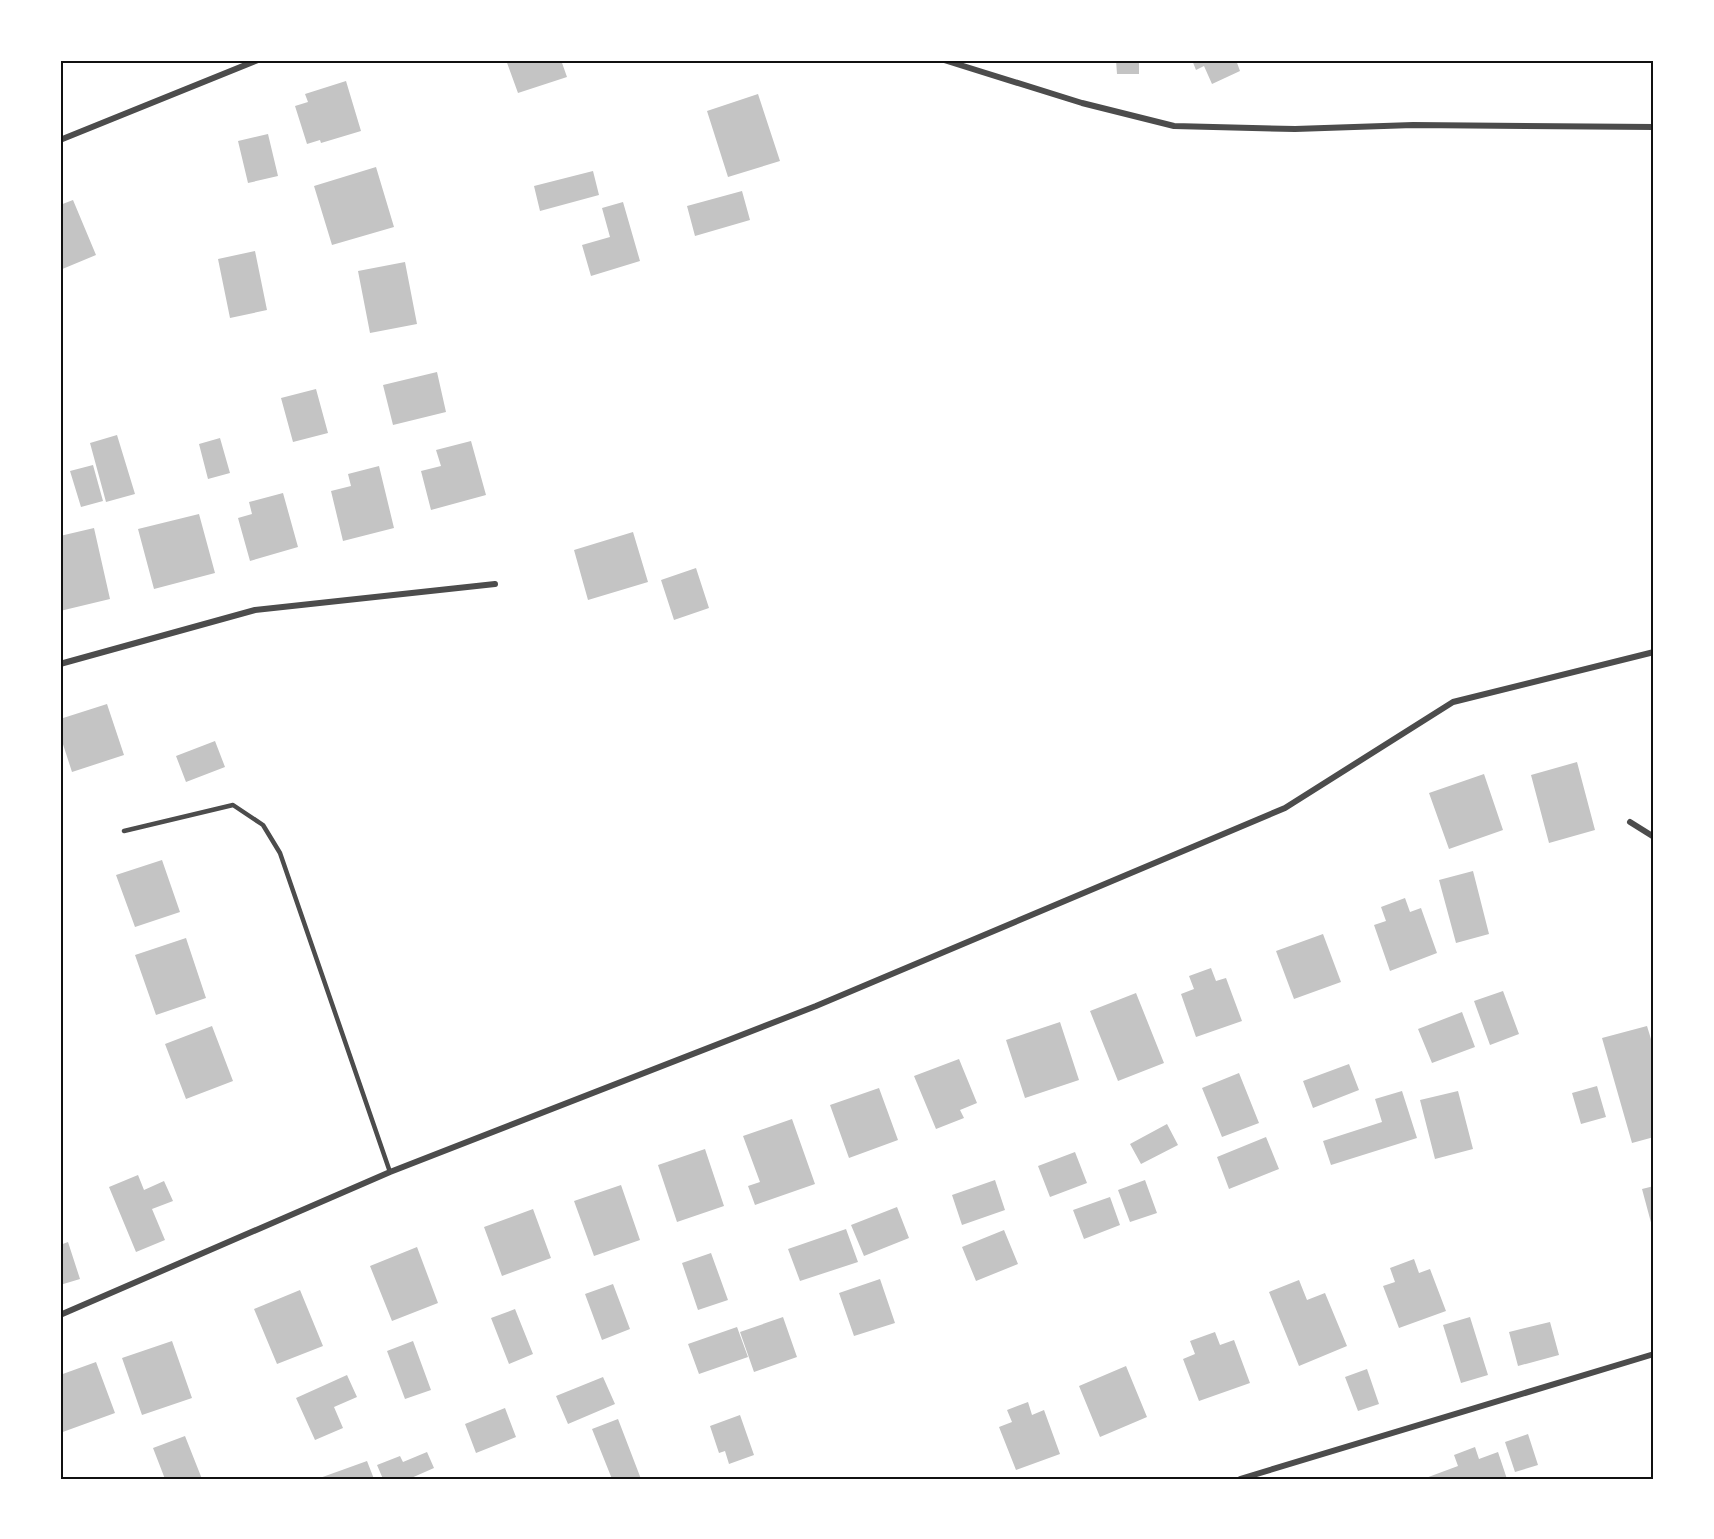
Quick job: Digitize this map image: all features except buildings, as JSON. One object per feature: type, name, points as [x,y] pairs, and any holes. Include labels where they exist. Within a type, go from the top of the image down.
[{"type":"street","points":[[60,140],[258,60]]},
{"type":"street","points":[[944,60],[1082,103],[1174,126],[1295,129],[1413,125],[1654,127]]},
{"type":"street","points":[[60,664],[255,610],[495,584]]},
{"type":"street","points":[[60,1315],[390,1172],[816,1006],[1285,808],[1453,702],[1654,652]]},
{"type":"street","points":[[1630,822],[1654,837]]},
{"type":"street","points":[[1240,1479],[1654,1354]]},
{"type":"lane","points":[[124,831],[233,805],[263,825],[280,853],[390,1172]]}]
